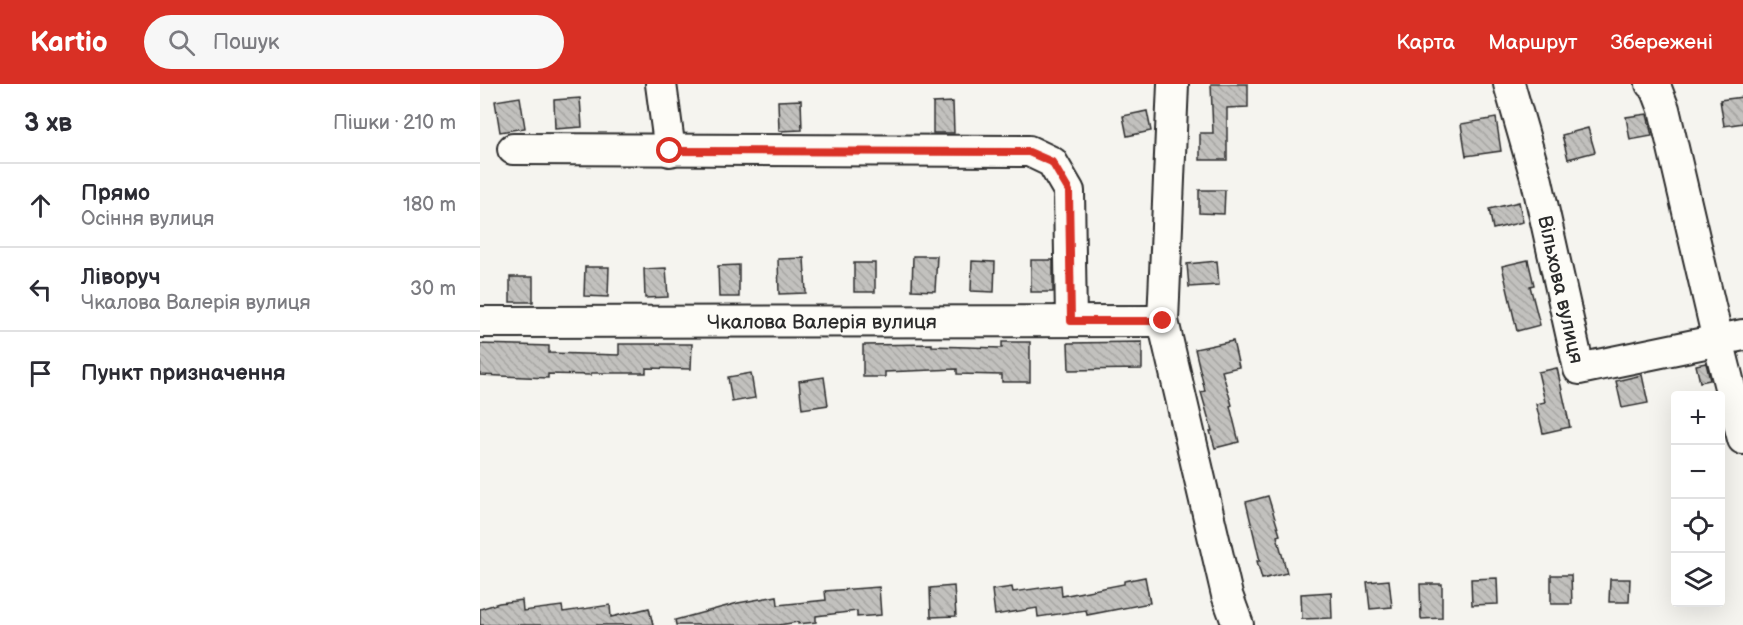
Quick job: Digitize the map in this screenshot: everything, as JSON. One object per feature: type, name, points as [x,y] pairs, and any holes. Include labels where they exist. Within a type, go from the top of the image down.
[{"type":"street","points":[[662,84],[670,151]]},
{"type":"street","points":[[1173,84],[1163,321],[1227,595],[1238,625]]},
{"type":"street","name":"Вільхова вулиця","points":[[1509,84],[1537,181],[1579,369],[1730,338]]},
{"type":"street","points":[[1651,84],[1656,88],[1664,109],[1730,338],[1743,439]]},
{"type":"street","points":[[513,149],[1029,152],[1052,162],[1069,191],[1071,321]]},
{"type":"street","name":"Чкалова Валерія вулиця","points":[[480,322],[1163,321]]},
{"type":"building","points":[[1211,84],[1248,84],[1248,107],[1227,108],[1227,160],[1200,160],[1200,133],[1213,133]]},
{"type":"building","points":[[520,97],[525,128],[500,132],[495,101]]},
{"type":"building","points":[[1742,97],[1743,123],[1724,126],[1720,100]]},
{"type":"building","points":[[580,98],[582,127],[555,129],[554,100]]},
{"type":"building","points":[[801,100],[802,130],[779,131],[778,101]]},
{"type":"building","points":[[953,102],[954,133],[933,133],[933,103]]},
{"type":"building","points":[[1147,111],[1151,131],[1127,136],[1123,116]]},
{"type":"building","points":[[1647,114],[1652,136],[1630,140],[1626,117]]},
{"type":"building","points":[[1496,118],[1501,151],[1466,156],[1461,124]]},
{"type":"building","points":[[1588,128],[1595,152],[1568,159],[1562,135]]},
{"type":"building","points":[[1199,190],[1225,190],[1224,214],[1199,213]]},
{"type":"building","points":[[1519,202],[1523,222],[1493,229],[1489,209]]},
{"type":"building","points":[[913,256],[937,256],[935,291],[912,290]]},
{"type":"building","points":[[804,258],[806,293],[779,294],[778,259]]},
{"type":"building","points":[[1031,260],[1053,260],[1053,292],[1031,292]]},
{"type":"building","points":[[1528,260],[1534,285],[1530,286],[1540,325],[1517,331],[1502,266]]},
{"type":"building","points":[[972,261],[995,262],[994,292],[971,291]]},
{"type":"building","points":[[1217,261],[1219,285],[1189,287],[1187,264]]},
{"type":"building","points":[[854,263],[875,263],[875,292],[854,292]]},
{"type":"building","points":[[739,265],[739,297],[719,297],[718,266]]},
{"type":"building","points":[[585,267],[609,267],[608,297],[584,296]]},
{"type":"building","points":[[666,268],[668,297],[645,298],[644,269]]},
{"type":"building","points":[[510,277],[533,277],[533,302],[510,302]]},
{"type":"building","points":[[1233,341],[1239,367],[1222,371],[1232,405],[1230,406],[1239,442],[1215,448],[1201,392],[1205,391],[1195,349]]},
{"type":"building","points":[[1002,342],[1030,342],[1030,382],[1002,382],[1002,375],[957,374],[957,369],[885,372],[885,377],[863,377],[863,345],[932,344],[932,346],[1002,348]]},
{"type":"building","points":[[1142,342],[1142,369],[1069,370],[1068,343]]},
{"type":"building","points":[[480,344],[549,346],[549,353],[619,355],[619,344],[692,344],[691,369],[646,368],[646,373],[548,374],[548,378],[480,375]]},
{"type":"building","points":[[1706,363],[1710,380],[1700,382],[1696,365]]},
{"type":"building","points":[[1557,368],[1570,427],[1543,433],[1536,404],[1545,402],[1538,372]]},
{"type":"building","points":[[751,373],[755,398],[732,402],[728,377]]},
{"type":"building","points":[[1642,375],[1648,403],[1622,408],[1616,381]]},
{"type":"building","points":[[824,377],[828,405],[802,409],[799,381]]},
{"type":"building","points":[[1268,496],[1280,535],[1277,536],[1287,573],[1262,579],[1246,502]]},
{"type":"building","points":[[1551,575],[1571,575],[1572,604],[1551,604]]},
{"type":"building","points":[[1145,577],[1150,603],[1087,615],[1086,610],[1038,617],[1037,608],[995,615],[992,590],[1012,587],[1013,592],[1061,585],[1062,596],[1124,584],[1124,581]]},
{"type":"building","points":[[1497,578],[1498,604],[1472,605],[1471,579]]},
{"type":"building","points":[[1610,579],[1630,579],[1629,602],[1609,602]]},
{"type":"building","points":[[1389,580],[1392,607],[1370,609],[1367,582]]},
{"type":"building","points":[[1420,584],[1442,584],[1442,618],[1421,619]]},
{"type":"building","points":[[954,586],[956,616],[931,617],[930,588]]},
{"type":"building","points":[[879,587],[881,615],[857,617],[857,611],[816,616],[816,622],[779,625],[676,625],[675,620],[738,603],[777,596],[778,605],[826,600],[825,591]]},
{"type":"building","points":[[1331,592],[1332,618],[1302,619],[1301,594]]},
{"type":"building","points":[[522,600],[523,611],[562,606],[563,612],[610,605],[611,617],[649,608],[653,625],[480,625],[480,609],[499,603]]},
{"type":"route","points":[[670,151],[1029,152],[1052,162],[1069,191],[1071,321],[1163,321]]}]
